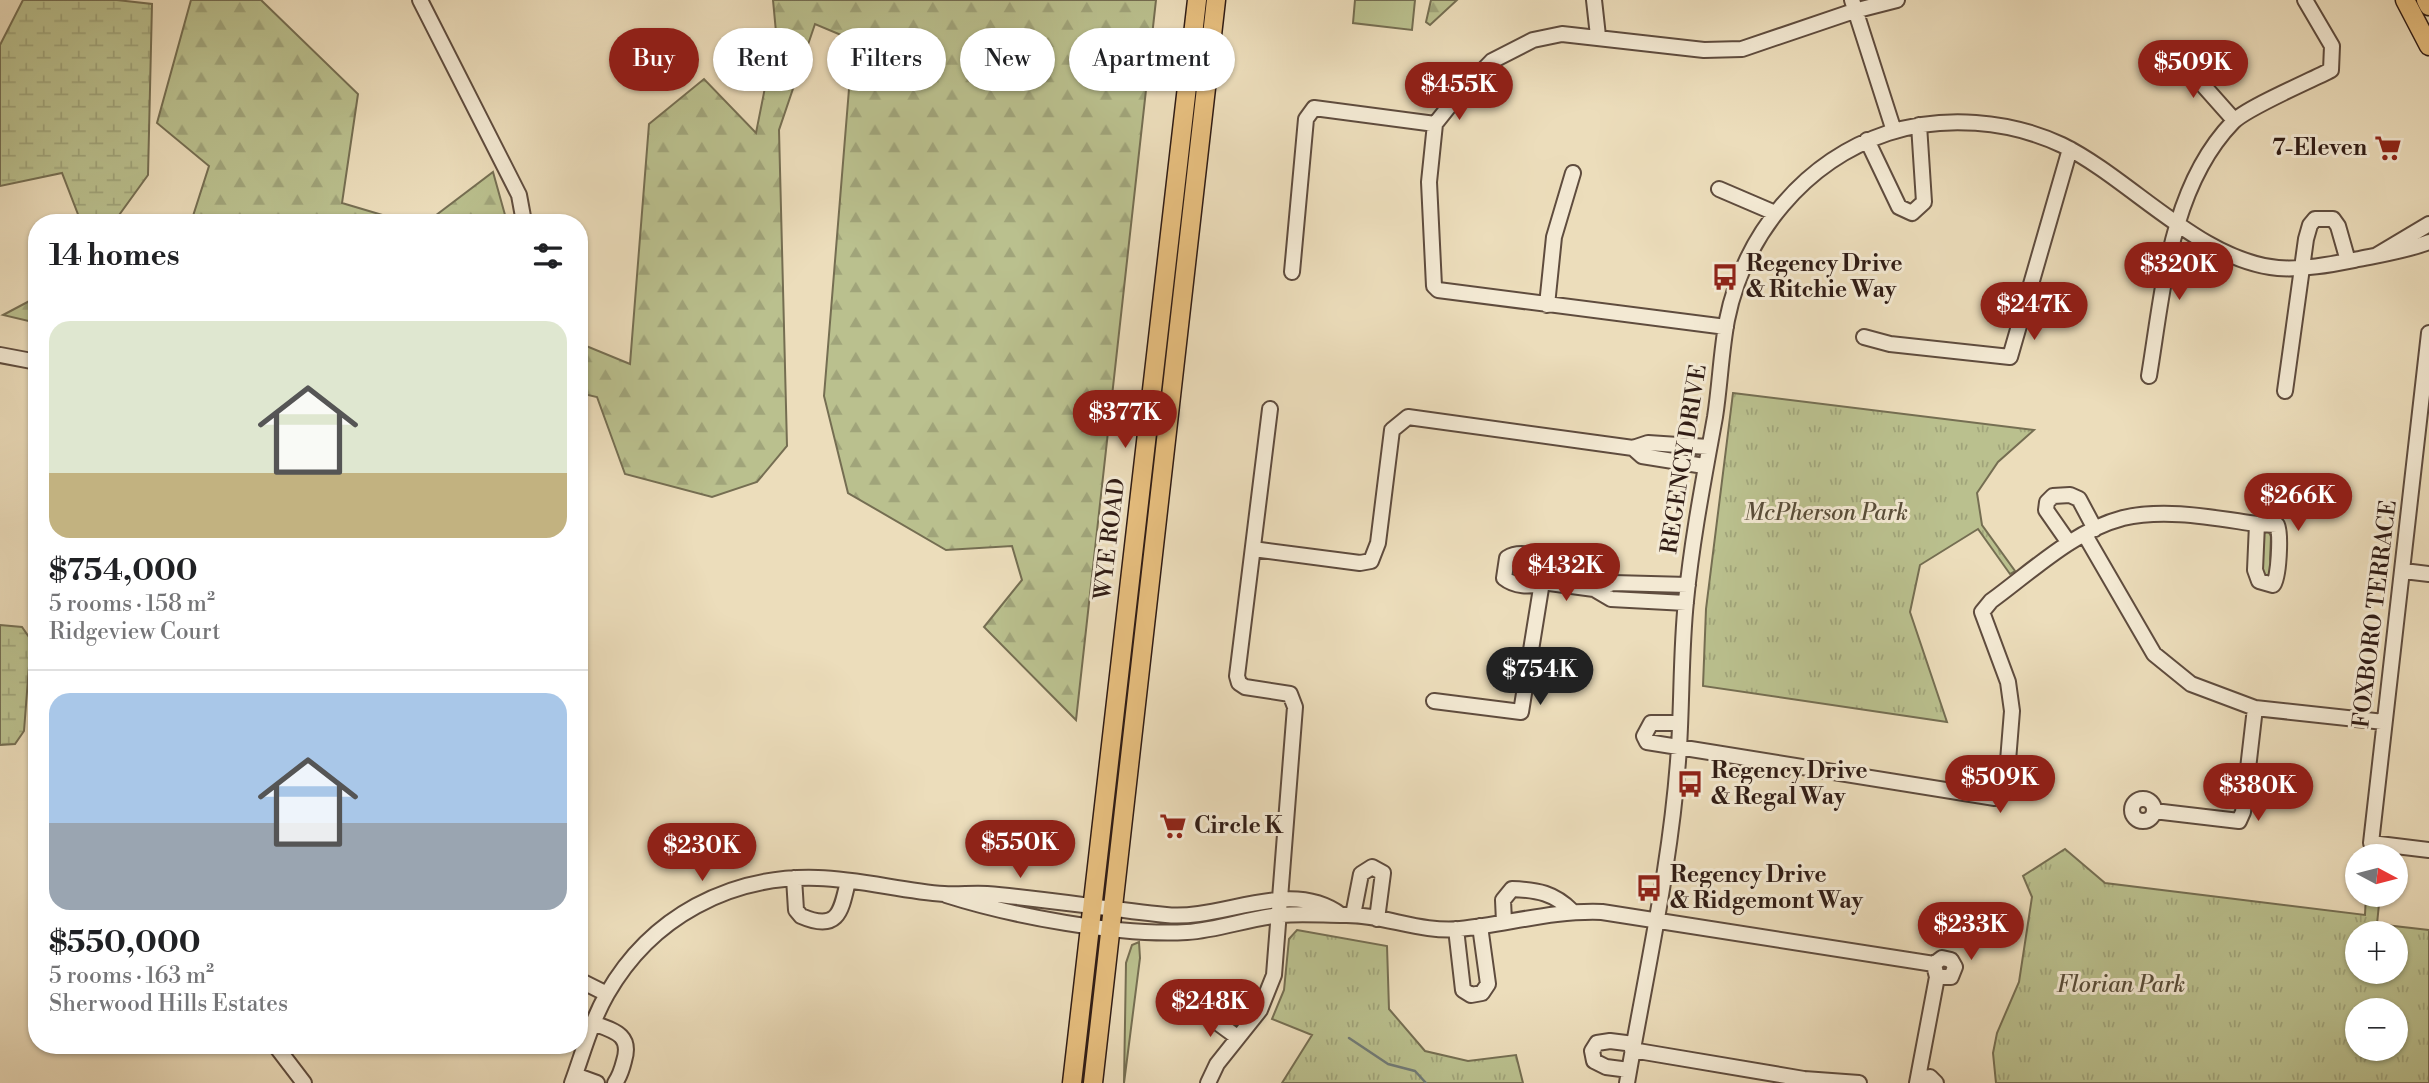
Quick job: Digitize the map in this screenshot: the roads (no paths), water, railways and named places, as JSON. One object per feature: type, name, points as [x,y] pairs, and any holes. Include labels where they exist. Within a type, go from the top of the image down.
[{"type":"main road","name":"WYE ROAD","points":[[1072,1083],[1197,0]]},
{"type":"main road","name":"WYE ROAD","points":[[1093,1083],[1216,0]]},
{"type":"main road","points":[[2405,0],[2429,46]]},
{"type":"main road","points":[[2426,0],[2429,6]]},
{"type":"street","points":[[420,0],[519,195],[523,214]]},
{"type":"street","points":[[1594,0],[1598,36]]},
{"type":"street","points":[[1726,327],[1443,291],[1434,286],[1429,183],[1436,124],[1455,99],[1492,61],[1513,48],[1562,34],[1723,52],[1769,41],[1853,5],[1897,0]]},
{"type":"street","points":[[2149,376],[2178,222],[2191,185],[2213,147],[2234,120],[2331,70],[2332,46],[2305,0]]},
{"type":"street","points":[[1853,5],[1894,131]]},
{"type":"street","points":[[2178,57],[2234,120]]},
{"type":"street","points":[[1292,272],[1306,119],[1314,108],[1436,124]]},
{"type":"street","name":"REGENCY DRIVE","points":[[1633,1047],[1610,1041],[1597,1043],[1592,1051],[1594,1061],[1628,1076],[1656,922],[1679,747],[1688,585],[1726,327],[1737,281],[1753,246],[1775,213],[1826,164],[1867,140],[1919,125],[1978,123],[2051,140],[2070,149],[2199,238],[2245,261],[2278,268],[2304,268],[2393,254],[2429,242]]},
{"type":"street","points":[[1867,140],[1899,207],[1912,213],[1924,202],[1919,125]]},
{"type":"street","points":[[1864,337],[1890,344],[2010,357],[2070,149]]},
{"type":"street","points":[[1547,305],[1555,237],[1573,173]]},
{"type":"street","points":[[1719,189],[1775,213]]},
{"type":"street","points":[[2286,391],[2309,225],[2315,219],[2333,219],[2338,226],[2348,261]]},
{"type":"street","name":"REGENCY DRIVE","points":[[2377,255],[2429,224]]},
{"type":"street","name":"FOXBORO TERRACE","points":[[2429,333],[2424,442],[2384,722],[2371,843],[2429,850]]},
{"type":"street","points":[[0,355],[28,360]]},
{"type":"street","points":[[1208,1083],[1237,1037],[1260,1010],[1271,986],[1280,908],[1295,707],[1290,694],[1245,687],[1237,676],[1270,409]]},
{"type":"street","points":[[1253,549],[1360,563],[1371,561],[1378,542],[1392,430],[1408,417],[1633,448],[1648,443],[1708,447]]},
{"type":"street","points":[[1633,448],[1642,456],[1704,466]]},
{"type":"street","points":[[2069,543],[2046,510],[2047,502],[2053,496],[2070,495],[2079,499],[2090,532],[2154,654],[2191,684],[2255,708],[2384,722]]},
{"type":"street","points":[[1679,723],[1651,723],[1644,736],[1650,744],[1995,798],[2000,796],[2006,786],[2012,711],[2008,682],[1982,612],[1990,601],[2069,543],[2123,519],[2149,515],[2185,515],[2257,524]]},
{"type":"street","points":[[2404,571],[2429,574]]},
{"type":"street","points":[[1434,701],[1521,712],[1542,583],[1594,589],[1611,599],[1686,603]]},
{"type":"street","points":[[1594,589],[1613,583],[1688,585]]},
{"type":"street","points":[[2154,811],[2239,821],[2243,812],[2255,708]]},
{"type":"street","points":[[1347,915],[1361,874],[1372,867],[1383,873],[1377,919]]},
{"type":"street","points":[[794,878],[796,910],[801,916],[830,921],[842,910],[848,881]]},
{"type":"street","points":[[588,1038],[607,994],[643,944],[686,910],[740,887],[794,878],[848,881],[946,895],[983,906],[1111,927],[1188,932],[1280,908],[1315,902],[1347,915],[1416,927],[1455,929],[1572,911],[1656,922],[1936,971],[1919,1081],[1930,1077],[1936,1083]]},
{"type":"street","points":[[1504,922],[1503,900],[1512,889],[1547,892],[1558,897],[1572,911]]},
{"type":"street","points":[[946,895],[983,894],[1185,916],[1280,908]]},
{"type":"street","points":[[1455,929],[1463,989],[1471,995],[1482,993],[1488,984],[1480,926]]},
{"type":"street","points":[[588,984],[607,994]]},
{"type":"street","points":[[1203,1012],[1237,1037]]},
{"type":"street","points":[[593,1023],[620,1033],[627,1041],[625,1059],[615,1083]]},
{"type":"street","points":[[1633,1047],[1804,1079],[1860,1083]]},
{"type":"street","points":[[282,1054],[304,1083]]},
{"type":"street","points":[[582,1054],[574,1079],[597,1083]]},
{"type":"waterway","points":[[1349,1038],[1388,1064],[1415,1071],[1426,1083]]},
{"type":"place","name":"7-Eleven","points":[[2388,148]]},
{"type":"place","name":"Regency Drive & Ritchie Way","points":[[1725,277]]},
{"type":"place","name":"Regency Drive & Regal Way","points":[[1690,784]]},
{"type":"place","name":"Circle K","points":[[1173,826]]},
{"type":"place","name":"Regency Drive & Ridgemont Way","points":[[1649,888]]},
{"type":"park label","name":"McPherson Park","points":[[1826,513]]},
{"type":"park label","name":"Florian Park","points":[[2121,985]]}]
